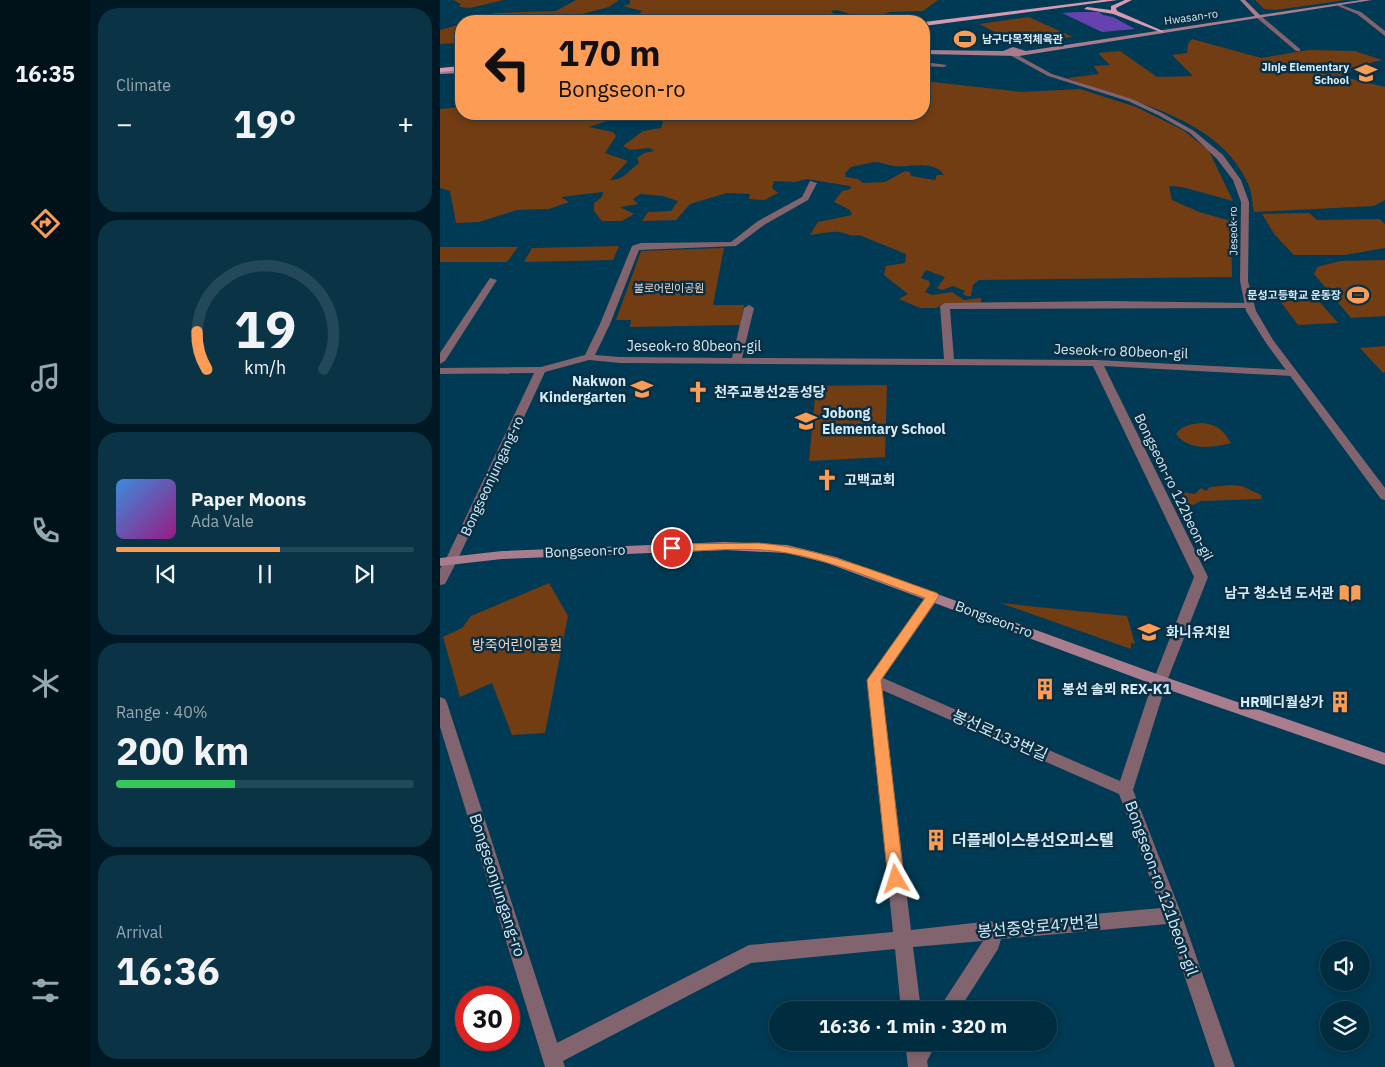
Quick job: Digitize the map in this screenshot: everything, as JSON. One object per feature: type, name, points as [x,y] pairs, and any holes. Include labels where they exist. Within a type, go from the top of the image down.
[{"type":"highway","points":[[1045,6],[1081,0]]},
{"type":"highway","points":[[930,22],[1092,0]]},
{"type":"highway","points":[[930,22],[1115,0]]},
{"type":"highway","points":[[1113,12],[1113,7],[1129,0]]},
{"type":"highway","points":[[1019,13],[1073,9],[1113,12],[1161,32]]},
{"type":"highway","points":[[440,68],[455,67]]},
{"type":"main road","points":[[1242,0],[1259,17]]},
{"type":"main road","name":"Hwasan-ro","points":[[930,52],[1016,53],[1044,50],[1370,0]]},
{"type":"main road","name":"Bongseon-ro","points":[[446,562],[559,552],[759,546],[800,552],[933,596],[1160,681],[1385,759]]},
{"type":"street","points":[[1340,5],[1359,13],[1385,34]]},
{"type":"street","points":[[1259,17],[1298,50]]},
{"type":"street","name":"Jeseok-ro","points":[[1016,53],[1050,75],[1130,100],[1160,114],[1192,132],[1214,150],[1237,180],[1244,197],[1244,281],[1250,306],[1261,329],[1385,496]]},
{"type":"street","points":[[930,64],[944,65]]},
{"type":"street","points":[[589,357],[606,324],[635,248],[641,246],[732,244],[790,205],[805,198],[813,183]]},
{"type":"street","points":[[440,362],[493,280]]},
{"type":"street","points":[[949,362],[945,306],[1108,304],[1250,306]]},
{"type":"street","points":[[736,360],[749,308]]},
{"type":"street","name":"Jeseok-ro 80beon-gil","points":[[440,371],[541,370],[589,357],[620,360],[1097,363],[1292,373]]},
{"type":"street","name":"Bongseon-ro 122beon-gil","points":[[1097,363],[1201,577],[1160,681]]},
{"type":"street","name":"Bongseonjungang-ro","points":[[440,581],[446,562],[541,370]]},
{"type":"street","points":[[910,1001],[874,680],[933,596]]},
{"type":"street","name":"봉선로133번길","points":[[874,680],[1125,790]]},
{"type":"street","name":"Bongseon-ro 121beon-gil","points":[[1160,681],[1125,790],[1172,915],[1225,1067]]},
{"type":"street","name":"Bongseonjungang-ro","points":[[440,703],[554,1061]]},
{"type":"street","name":"봉선중앙로47번길","points":[[554,1061],[749,954],[903,938],[1172,915]]},
{"type":"street","points":[[954,1001],[992,943],[991,930]]},
{"type":"green space","points":[[453,0],[504,0],[470,8],[459,7],[461,4]]},
{"type":"green space","points":[[576,0],[619,0],[609,7],[578,15],[488,15],[495,13],[556,11]]},
{"type":"green space","points":[[630,0],[938,0],[923,11],[891,12],[880,15],[853,15],[837,10],[831,11],[834,14],[830,15],[638,15],[642,11],[623,6],[630,4]]},
{"type":"green space","points":[[1255,0],[1345,0],[1276,10],[1264,9]]},
{"type":"green space","points":[[1029,17],[1073,37],[1019,44],[979,24]]},
{"type":"green space","points":[[455,26],[455,43],[440,44],[440,30]]},
{"type":"green space","points":[[1192,39],[1261,58],[1308,50],[1355,51],[1382,60],[1346,69],[1348,78],[1385,87],[1385,200],[1374,206],[1254,212],[1249,186],[1235,162],[1217,143],[1195,127],[1144,104],[1067,78],[1099,74],[1094,66],[1110,65],[1098,53],[1120,51],[1157,77],[1193,76],[1172,55],[1187,53],[1188,44]]},
{"type":"green space","points":[[930,82],[1022,92],[1080,89],[1136,107],[1183,130],[1209,151],[1233,201],[1182,187],[1169,186],[1172,200],[1199,212],[1231,221],[1232,277],[979,280],[973,285],[971,296],[966,296],[963,294],[965,291],[953,286],[942,290],[937,288],[945,277],[926,270],[921,278],[929,281],[930,285],[925,292],[932,295],[952,292],[964,300],[981,298],[981,303],[920,308],[899,299],[908,294],[884,275],[886,266],[905,263],[906,254],[859,235],[829,232],[810,235],[818,222],[852,215],[850,210],[834,202],[842,191],[851,189],[850,186],[807,179],[795,182],[774,181],[772,188],[778,193],[765,200],[749,199],[750,194],[727,193],[690,204],[676,220],[642,221],[648,212],[671,211],[678,201],[663,196],[640,194],[633,199],[638,204],[620,207],[634,214],[622,221],[602,221],[594,211],[594,203],[602,197],[603,192],[561,197],[569,202],[549,209],[517,210],[479,222],[456,223],[450,191],[440,188],[440,109],[455,108],[455,120],[610,120],[589,127],[613,132],[616,136],[605,153],[628,161],[610,180],[615,180],[622,177],[639,163],[637,158],[644,153],[654,151],[650,148],[630,150],[623,146],[643,131],[661,128],[663,122],[661,120],[930,120]],"holes":[[[879,162],[894,166],[921,165],[934,167],[944,175],[937,175],[935,180],[911,176],[910,172],[905,171],[885,182],[863,183],[858,179],[846,177],[845,173],[851,167]]]},
{"type":"green space","points":[[1309,213],[1317,220],[1380,219],[1385,224],[1385,248],[1344,255],[1294,255],[1275,235],[1262,214]]},
{"type":"green space","points":[[619,246],[613,260],[524,262],[532,248]]},
{"type":"green space","points":[[440,247],[518,247],[507,262],[440,262]]},
{"type":"green space","name":"불로어린이공원","points":[[724,248],[713,305],[744,305],[740,325],[630,327],[631,320],[616,320],[641,251]]},
{"type":"green space","name":"문성고등학교 운동장","points":[[1385,260],[1385,316],[1351,318],[1314,274],[1317,267],[1340,261]]},
{"type":"green space","name":"문성고등학교 운동장","points":[[1318,300],[1338,323],[1298,325],[1280,301]]},
{"type":"green space","points":[[1385,346],[1385,372],[1383,373],[1360,348]]},
{"type":"green space","points":[[887,385],[885,457],[809,461],[816,386]]},
{"type":"green space","points":[[1203,423],[1220,429],[1231,443],[1209,447],[1194,446],[1176,434],[1185,426]]},
{"type":"green space","points":[[1242,486],[1261,495],[1262,499],[1201,501],[1193,505],[1183,502],[1180,493],[1195,494],[1201,488],[1206,491],[1210,487]]},
{"type":"green space","name":"방죽어린이공원","points":[[549,583],[568,616],[545,733],[512,735],[492,683],[460,697],[443,637],[462,628],[471,616]]},
{"type":"green space","points":[[1000,603],[1127,616],[1135,644],[1131,643],[1131,649]]},
{"type":"shaded area","points":[[1099,12],[1135,29],[1102,32],[1062,13]]},
{"type":"place","name":"남구다목적체육관","points":[[965,39]]},
{"type":"place","name":"Jinje Elementary School","points":[[1366,73]]},
{"type":"place","name":"문성고등학교 운동장","points":[[1358,295]]},
{"type":"place","name":"Nakwon Kindergarten","points":[[642,389]]},
{"type":"place","name":"천주교봉선2동성당","points":[[698,392]]},
{"type":"place","name":"Jobong Elementary School","points":[[806,421]]},
{"type":"place","name":"고백교회","points":[[827,480]]},
{"type":"place","name":"남구 청소년 도서관","points":[[1350,593]]},
{"type":"place","name":"화니유치원","points":[[1149,632]]},
{"type":"place","name":"봉선 솔뫼 REX-K1","points":[[1045,689]]},
{"type":"place","name":"HR메디월상가","points":[[1340,702]]},
{"type":"place","name":"더플레이스봉선오피스텔","points":[[936,840]]},
{"type":"route","points":[[672,548],[759,546],[787,549],[831,560],[933,596],[874,680],[896,879]]}]
